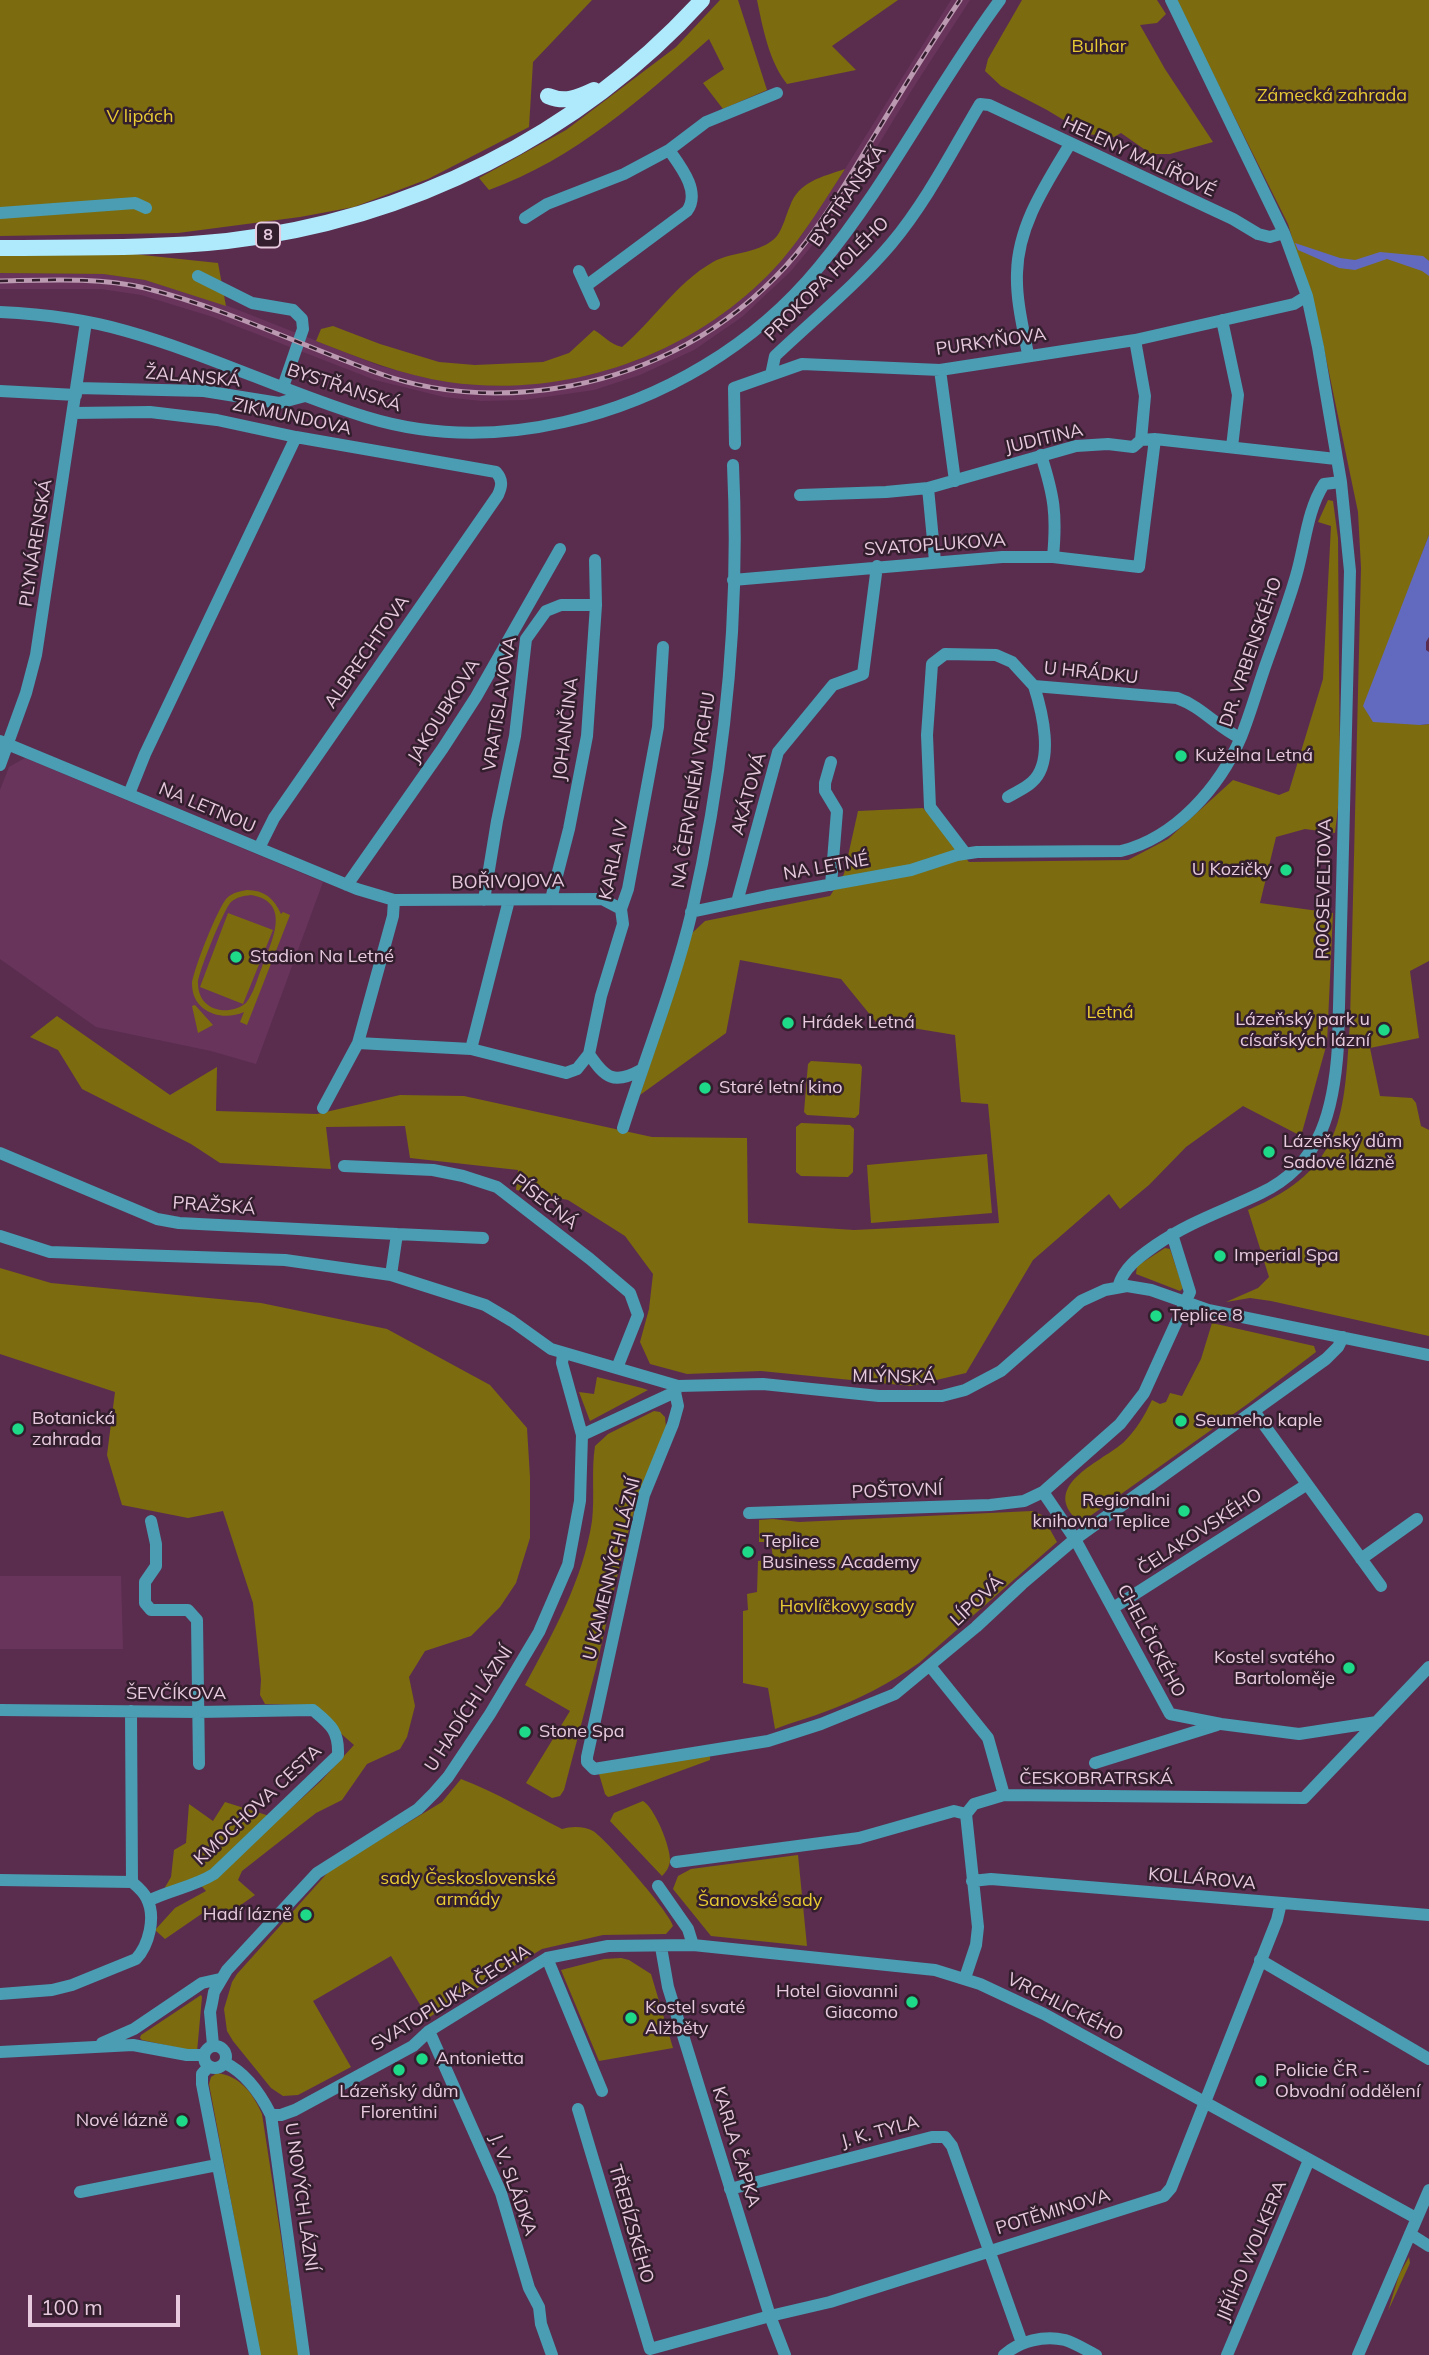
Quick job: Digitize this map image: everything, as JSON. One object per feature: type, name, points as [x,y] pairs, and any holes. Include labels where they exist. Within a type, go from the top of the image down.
[{"type":"main road","name":"8","points":[[0,248],[226,241],[350,217],[424,192],[510,151],[564,119],[626,73],[671,33],[702,0]]},
{"type":"main road","points":[[548,96],[560,101],[576,98],[626,73]]},
{"type":"street","name":"BYSTŘANSKÁ","points":[[0,312],[86,322],[158,340],[306,396],[371,418],[418,429],[480,433],[521,430],[602,413],[665,388],[723,355],[799,290],[841,239],[1000,0]]},
{"type":"street","name":"ROOSEVELTOVA","points":[[1118,1287],[1129,1265],[1172,1234],[1268,1190],[1299,1167],[1311,1154],[1326,1120],[1334,1089],[1338,1046],[1350,571],[1340,482],[1307,296],[1284,233],[1171,0]]},
{"type":"street","points":[[525,218],[547,204],[624,174],[669,150],[706,122],[777,93]]},
{"type":"street","name":"HELENY MALÍŘOVÉ","points":[[980,104],[989,105],[1184,196],[1258,234],[1270,236],[1284,233]]},
{"type":"street","name":"PROKOPA HOLÉHO","points":[[771,375],[775,356],[863,273],[891,244],[918,209],[980,104]]},
{"type":"street","points":[[1028,354],[1018,297],[1017,273],[1022,238],[1033,208],[1070,144]]},
{"type":"street","points":[[586,286],[687,211],[691,205],[690,185],[669,150]]},
{"type":"street","points":[[0,213],[135,203],[146,208]]},
{"type":"street","points":[[579,271],[594,304]]},
{"type":"street","points":[[198,276],[252,303],[293,310],[299,315],[303,329],[283,387]]},
{"type":"street","name":"PURKYŇOVA","points":[[735,444],[734,388],[803,364],[940,370],[1028,354],[1135,340],[1294,304],[1307,296]]},
{"type":"street","points":[[1222,320],[1237,395],[1232,447]]},
{"type":"street","name":"PLYNÁRENSKÁ","points":[[0,765],[4,742],[36,655],[86,322]]},
{"type":"street","points":[[1135,340],[1145,396],[1141,440]]},
{"type":"street","points":[[940,370],[955,481]]},
{"type":"street","name":"ŽALANSKÁ","points":[[0,391],[204,391],[279,403],[306,396]]},
{"type":"street","name":"ZIKMUNDOVA","points":[[73,413],[150,412],[217,420],[296,437],[466,466],[496,472],[500,476]]},
{"type":"street","points":[[129,794],[145,754],[296,437]]},
{"type":"street","name":"JUDITINA","points":[[800,495],[929,488],[1076,446],[1108,444],[1133,447],[1141,440],[1155,439],[1336,459]]},
{"type":"street","name":"SVATOPLUKOVA","points":[[733,580],[1002,556],[1053,557],[1139,567],[1155,439]]},
{"type":"street","points":[[1041,455],[1053,491],[1055,508],[1053,557]]},
{"type":"street","name":"NA ČERVENÉM VRCHU","points":[[622,1128],[691,912],[721,754],[728,696],[733,580],[733,464]]},
{"type":"street","name":"ALBRECHTOVA","points":[[259,848],[274,818],[498,495],[502,485],[500,476]]},
{"type":"street","name":"DR. VRBENSKÉHO","points":[[965,853],[1121,850],[1133,848],[1159,836],[1185,817],[1221,773],[1240,738],[1296,576],[1317,496],[1324,484],[1340,482]]},
{"type":"street","points":[[929,488],[935,561]]},
{"type":"street","name":"JAKOUBKOVA","points":[[347,885],[463,718],[560,549]]},
{"type":"street","name":"JOHANČINA","points":[[551,899],[569,829],[587,736],[596,605],[595,560]]},
{"type":"street","name":"AKÁTOVÁ","points":[[737,902],[778,752],[834,685],[863,674],[877,566]]},
{"type":"street","name":"VRATISLAVOVA","points":[[484,900],[515,736],[526,639],[546,611],[561,605],[596,605]]},
{"type":"street","name":"KARLA IV","points":[[589,1054],[601,996],[623,924],[621,909],[628,889],[658,727],[663,647]]},
{"type":"street","name":"U HRÁDKU","points":[[965,853],[930,807],[927,735],[932,664],[945,654],[996,655],[1012,662],[1034,686],[1177,698],[1193,704],[1226,731],[1240,738]]},
{"type":"street","points":[[1008,797],[1033,782],[1043,766],[1044,718],[1034,686]]},
{"type":"street","name":"NA LETNOU","points":[[4,742],[347,885],[394,900]]},
{"type":"street","points":[[831,762],[825,791],[837,811],[831,885]]},
{"type":"street","name":"NA LETNÉ","points":[[691,912],[911,870],[965,853]]},
{"type":"street","name":"BOŘIVOJOVA","points":[[394,900],[601,899],[621,909]]},
{"type":"street","points":[[323,1108],[358,1043],[393,916],[394,900]]},
{"type":"street","points":[[471,1049],[509,900]]},
{"type":"street","points":[[358,1043],[471,1049],[566,1073],[577,1069],[589,1054],[605,1075],[619,1079],[641,1070]]},
{"type":"street","name":"PRAŽSKÁ","points":[[0,1153],[157,1219],[179,1223],[483,1238]]},
{"type":"street","name":"PÍSEČNÁ","points":[[344,1166],[433,1170],[463,1175],[497,1187],[630,1293],[638,1315],[617,1368]]},
{"type":"street","points":[[391,1275],[397,1234]]},
{"type":"street","points":[[1172,1234],[1190,1292],[1185,1302]]},
{"type":"street","points":[[0,1236],[50,1252],[285,1260],[391,1275],[485,1305],[551,1349],[563,1354],[617,1368],[677,1389]]},
{"type":"street","points":[[1118,1287],[1144,1288],[1208,1310],[1429,1356]]},
{"type":"street","name":"MLÝNSKÁ","points":[[677,1389],[763,1384],[879,1396],[942,1396],[965,1390],[995,1375],[1081,1301],[1118,1287]]},
{"type":"street","name":"POŠTOVNÍ","points":[[749,1513],[990,1505],[1024,1501],[1043,1492],[1133,1410],[1163,1354],[1185,1302]]},
{"type":"street","name":"LÍPOVÁ","points":[[587,1757],[590,1767],[600,1770],[768,1741],[821,1724],[895,1694],[1075,1539],[1331,1355],[1343,1338]]},
{"type":"street","name":"U HADÍCH LÁZNÍ","points":[[96,2046],[134,2029],[202,1983],[220,1979],[317,1873],[418,1809],[435,1793],[491,1714],[539,1632],[568,1564],[574,1542],[580,1501],[582,1435],[562,1363],[563,1354]]},
{"type":"street","points":[[582,1435],[677,1389]]},
{"type":"street","name":"U KAMENNÝCH LÁZNÍ","points":[[587,1757],[644,1495],[673,1424],[678,1406],[677,1389]]},
{"type":"street","points":[[1254,1411],[1381,1586]]},
{"type":"street","name":"ČELAKOVSKÉHO","points":[[1113,1608],[1306,1485]]},
{"type":"street","points":[[1043,1492],[1075,1539]]},
{"type":"street","points":[[1361,1559],[1417,1519]]},
{"type":"street","points":[[151,1521],[156,1544],[156,1566],[145,1582],[145,1603],[150,1610],[188,1610],[197,1620],[199,1765]]},
{"type":"street","name":"CHELČICKÉHO","points":[[1075,1539],[1170,1714],[1221,1724],[1306,1734],[1377,1722]]},
{"type":"street","points":[[930,1666],[988,1738],[1004,1796]]},
{"type":"street","name":"ČESKOBRATRSKÁ","points":[[676,1862],[859,1838],[954,1811],[965,1814],[974,1804],[1004,1796],[1304,1798],[1429,1667]]},
{"type":"street","name":"ŠEVČÍKOVA","points":[[0,1710],[313,1710],[330,1724],[338,1738]]},
{"type":"street","points":[[131,1711],[132,1882]]},
{"type":"street","name":"CHELČICKÉHO","points":[[1095,1763],[1221,1724]]},
{"type":"street","name":"KMOCHOVA CESTA","points":[[148,1900],[202,1881],[214,1874],[338,1755],[338,1738]]},
{"type":"street","points":[[965,1814],[978,1934],[965,1978]]},
{"type":"street","points":[[0,1880],[132,1882],[142,1891],[151,1910],[144,1951],[136,1959],[62,1988],[0,1994]]},
{"type":"street","name":"KOLLÁROVA","points":[[972,1881],[991,1880],[1429,1914]]},
{"type":"street","points":[[658,1885],[679,1914],[693,1945]]},
{"type":"street","name":"POTĚMINOVA","points":[[650,2349],[830,2302],[1164,2196],[1171,2188],[1277,1920],[1281,1903]]},
{"type":"street","name":"VRCHLICKÉHO","points":[[661,1947],[693,1945],[935,1970],[965,1978],[1044,2014],[1416,2218]]},
{"type":"street","name":"SVATOPLUKA ČECHA","points":[[271,2115],[281,2116],[306,2105],[413,2046],[429,2031],[547,1958],[608,1946],[661,1947]]},
{"type":"street","name":"KARLA ČAPKA","points":[[661,1947],[668,1987],[770,2316],[785,2355]]},
{"type":"street","points":[[547,1958],[602,2091]]},
{"type":"street","points":[[1260,1960],[1429,2059]]},
{"type":"street","name":"U NOVÝCH LÁZNÍ","points":[[220,1979],[210,2012],[209,2055],[202,2074],[202,2084],[255,2355]]},
{"type":"street","name":"J. V. SLÁDKA","points":[[429,2031],[501,2193],[529,2288],[539,2306],[541,2324],[552,2355]]},
{"type":"street","points":[[0,2052],[133,2045],[187,2055],[209,2055],[216,2068],[225,2063]]},
{"type":"street","name":"U NOVÝCH LÁZNÍ","points":[[209,2055],[225,2050],[225,2063],[244,2077],[262,2098],[271,2115],[304,2355]]},
{"type":"street","name":"TŘEBÍZSKÉHO","points":[[578,2109],[650,2349]]},
{"type":"street","name":"J. K. TYLA","points":[[730,2189],[939,2135],[949,2140],[1022,2343]]},
{"type":"street","name":"JIŘÍHO WOLKERA","points":[[1227,2355],[1309,2160]]},
{"type":"street","points":[[80,2192],[217,2165]]},
{"type":"street","points":[[1358,2355],[1416,2218],[1426,2207],[1429,2190]]},
{"type":"street","points":[[1409,2234],[1429,2246]]},
{"type":"street","points":[[1004,2355],[1022,2343],[1037,2339],[1065,2340],[1096,2355]]},
{"type":"shaded area","points":[[951,0],[970,0],[858,178],[815,242],[791,271],[742,317],[694,350],[640,375],[594,390],[524,400],[481,401],[444,397],[375,380],[213,317],[141,295],[101,289],[0,289],[0,273],[103,274],[145,280],[218,302],[380,366],[427,378],[503,386],[590,375],[635,361],[662,349],[733,305],[780,261],[803,233],[845,169]]},
{"type":"shaded area","points":[[25,758],[323,882],[256,1064],[211,1051],[96,1027],[0,959],[0,790],[9,767]]},
{"type":"shaded area","points":[[0,1576],[121,1576],[123,1649],[0,1649]]},
{"type":"green space","name":"V lipách","points":[[0,0],[592,0],[533,62],[529,127],[428,179],[354,207],[300,217],[178,233],[0,236]]},
{"type":"green space","points":[[720,0],[738,0],[767,90],[723,109],[703,83],[724,69],[709,39],[633,105],[550,162],[489,190],[479,178],[566,130],[676,47]]},
{"type":"green space","points":[[757,0],[898,0],[832,46],[856,70],[787,84],[771,55]]},
{"type":"green space","name":"Bulhar","points":[[1022,0],[1157,0],[1166,14],[1157,23],[1140,25],[1213,142],[1170,154],[1151,154],[1121,133],[1114,137],[1087,134],[1001,86],[985,71],[988,59]]},
{"type":"green space","name":"Zámecká zahrada","points":[[1176,0],[1429,0],[1429,535],[1401,611],[1420,725],[1429,724],[1429,961],[1410,971],[1419,1038],[1370,1048],[1380,1096],[1412,1098],[1416,1103],[1421,1126],[1429,1130],[1429,1336],[1271,1301],[1250,1298],[1226,1302],[1258,1288],[1269,1277],[1248,1210],[1280,1194],[1304,1176],[1321,1157],[1333,1135],[1341,1111],[1350,1021],[1361,568],[1358,512],[1322,339],[1288,224]]},
{"type":"green space","points":[[845,169],[790,250],[748,293],[712,321],[672,344],[630,363],[585,376],[540,384],[494,386],[448,382],[414,375],[316,341],[321,329],[333,326],[439,362],[475,365],[543,362],[569,353],[594,330],[622,347],[676,291],[700,271],[721,258],[763,246],[777,236],[794,198],[805,185]]},
{"type":"green space","points":[[114,252],[218,263],[226,306],[145,280],[103,274],[0,273],[0,256]]},
{"type":"green space","name":"Letná","points":[[1328,500],[1333,501],[1338,538],[1340,791],[1335,833],[1305,829],[1276,837],[1260,903],[1333,913],[1327,1043],[1301,1136],[1243,1106],[1186,1147],[1149,1185],[1120,1209],[1109,1194],[1033,1260],[966,1373],[911,1386],[761,1371],[687,1374],[650,1364],[640,1342],[649,1309],[653,1274],[625,1236],[568,1200],[516,1190],[518,1170],[410,1158],[405,1126],[326,1127],[331,1169],[220,1163],[191,1144],[82,1089],[58,1050],[30,1037],[57,1016],[170,1095],[217,1067],[216,1111],[317,1114],[400,1095],[464,1096],[652,1137],[747,1138],[748,1223],[854,1230],[999,1223],[988,1104],[961,1102],[955,1035],[876,1022],[841,979],[740,960],[726,1033],[640,1095],[692,933],[705,921],[830,896],[844,874],[858,811],[923,808],[969,862],[1128,860],[1168,839],[1233,780],[1279,795],[1289,791],[1323,679],[1331,526],[1318,522]]},
{"type":"green space","points":[[244,890],[263,893],[272,899],[281,914],[283,912],[290,915],[247,1025],[240,1022],[244,1012],[227,1016],[203,1008],[193,994],[192,984],[218,913],[227,898]],"holes":[[[251,895],[264,899],[272,906],[276,925],[253,990],[246,1003],[239,1007],[231,1010],[215,1009],[203,1000],[198,983],[217,928],[233,900]]]},
{"type":"green space","name":"Stadion Na Letné","points":[[228,913],[273,930],[243,1004],[200,987]]},
{"type":"green space","points":[[195,1005],[213,1025],[198,1033],[192,1006]]},
{"type":"green space","points":[[811,1061],[860,1064],[859,1114],[855,1118],[807,1115],[804,1112],[808,1064]]},
{"type":"green space","points":[[801,1123],[850,1125],[854,1129],[853,1172],[848,1177],[801,1176],[796,1172],[796,1127]]},
{"type":"green space","points":[[987,1154],[992,1213],[871,1223],[867,1165]]},
{"type":"green space","points":[[1165,1248],[1170,1249],[1183,1288],[1180,1291],[1136,1274],[1137,1266]]},
{"type":"green space","points":[[0,1268],[51,1283],[261,1303],[387,1329],[490,1385],[527,1428],[530,1538],[516,1583],[500,1607],[471,1636],[425,1651],[409,1677],[415,1706],[407,1737],[400,1749],[367,1764],[342,1800],[316,1813],[242,1871],[238,1880],[255,1895],[225,1916],[213,1906],[165,1939],[155,1930],[175,1908],[206,1891],[196,1880],[164,1889],[171,1877],[174,1850],[186,1843],[189,1804],[213,1821],[225,1802],[279,1819],[321,1781],[354,1745],[330,1724],[316,1705],[265,1704],[260,1695],[261,1680],[253,1603],[223,1511],[188,1518],[122,1505],[107,1455],[115,1392],[0,1354]]},
{"type":"green space","points":[[1212,1323],[1314,1346],[1316,1352],[1086,1519],[1075,1518],[1067,1506],[1066,1494],[1070,1484],[1079,1474],[1124,1442],[1140,1422],[1152,1400],[1160,1404],[1166,1402],[1170,1393],[1182,1396],[1201,1359]]},
{"type":"green space","points":[[597,1377],[648,1390],[590,1421],[579,1392],[594,1394]]},
{"type":"green space","points":[[654,1411],[665,1417],[666,1427],[635,1508],[624,1547],[564,1790],[560,1796],[552,1798],[526,1783],[570,1711],[525,1685],[566,1606],[582,1564],[592,1521],[595,1446],[608,1434]]},
{"type":"green space","name":"Havlíčkovy sady","points":[[1032,1511],[1042,1515],[1057,1542],[919,1663],[886,1684],[851,1701],[775,1729],[768,1688],[743,1683],[743,1611],[748,1610],[747,1594],[757,1592],[758,1561],[773,1559],[771,1542],[759,1542],[759,1520],[799,1522]]},
{"type":"green space","points":[[710,1756],[710,1760],[608,1797],[599,1774],[608,1771]]},
{"type":"green space","name":"sady Československé armády","points":[[461,1779],[562,1829],[578,1827],[593,1831],[637,1877],[673,1926],[666,1934],[603,1935],[542,1949],[428,2018],[391,1956],[313,2001],[351,2067],[298,2095],[283,2096],[271,2088],[227,2031],[224,2009],[232,1982],[330,1870],[442,1802]]},
{"type":"green space","points":[[643,1801],[657,1820],[668,1847],[670,1863],[662,1876],[610,1821],[614,1813]]},
{"type":"green space","name":"Šanovské sady","points":[[798,1855],[807,1946],[711,1936],[673,1889],[678,1876],[691,1869]]},
{"type":"green space","points":[[621,1958],[651,1974],[673,2048],[599,2061],[561,1970],[604,1959]]},
{"type":"green space","points":[[201,1995],[197,2052],[140,2038],[141,2035]]},
{"type":"green space","points":[[217,2073],[232,2078],[245,2087],[262,2114],[299,2355],[260,2355],[209,2084],[211,2077]]},
{"type":"green space","points":[[1409,2257],[1410,2263],[1388,2311],[1399,2275]]},
{"type":"water","points":[[1295,243],[1340,258],[1355,260],[1380,252],[1423,256],[1429,261],[1429,276],[1387,259],[1355,270],[1339,268],[1298,250]]},
{"type":"water","points":[[1429,535],[1429,637],[1426,650],[1429,652],[1429,724],[1373,722],[1363,706]]},
{"type":"railway","points":[[0,281],[91,281],[145,288],[232,316],[375,372],[422,386],[496,393],[545,390],[601,379],[630,370],[687,344],[739,310],[785,267],[830,207],[960,0]]},
{"type":"place","name":"Kuželna Letná","points":[[1181,756]]},
{"type":"place","name":"U Kozičky","points":[[1286,870]]},
{"type":"place","name":"Stadion Na Letné","points":[[236,957]]},
{"type":"place","name":"Hrádek Letná","points":[[788,1023]]},
{"type":"place","name":"Lázeňský park u císařských lázní","points":[[1384,1030]]},
{"type":"place","name":"Staré letní kino","points":[[705,1088]]},
{"type":"place","name":"Lázeňský dům Sadové lázně","points":[[1269,1152]]},
{"type":"place","name":"Imperial Spa","points":[[1220,1256]]},
{"type":"place","name":"Teplice 8","points":[[1156,1316]]},
{"type":"place","name":"Seumeho kaple","points":[[1181,1421]]},
{"type":"place","name":"Botanická zahrada","points":[[18,1429]]},
{"type":"place","name":"Regionalni knihovna Teplice","points":[[1184,1511]]},
{"type":"place","name":"Teplice Business Academy","points":[[748,1552]]},
{"type":"place","name":"Kostel svatého Bartoloměje","points":[[1349,1668]]},
{"type":"place","name":"Stone Spa","points":[[525,1732]]},
{"type":"place","name":"Hadí lázně","points":[[306,1915]]},
{"type":"place","name":"Hotel Giovanni Giacomo","points":[[912,2002]]},
{"type":"place","name":"Kostel svaté Alžběty","points":[[631,2018]]},
{"type":"place","name":"Antonietta","points":[[422,2059]]},
{"type":"place","name":"Lázeňský dům Florentini","points":[[399,2070]]},
{"type":"place","name":"Policie ČR - Obvodní oddělení","points":[[1261,2081]]},
{"type":"place","name":"Nové lázně","points":[[182,2121]]}]
